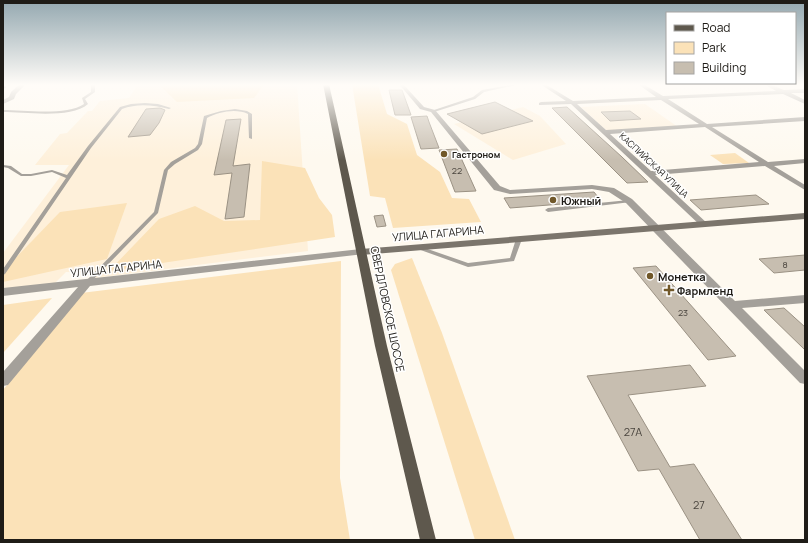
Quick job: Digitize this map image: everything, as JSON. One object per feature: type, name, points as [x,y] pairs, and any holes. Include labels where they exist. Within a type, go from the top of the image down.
[{"type":"main road","name":"СВЕРДЛОВСКОЕ ШОССЕ","points":[[331,109],[381,346],[428,540]]},
{"type":"street","points":[[427,109],[433,111],[497,188],[510,192],[576,187],[604,188],[619,194],[629,201],[805,379]]},
{"type":"street","name":"КАСПИЙСКАЯ УЛИЦА","points":[[580,109],[651,173],[704,224]]},
{"type":"street","points":[[681,109],[805,188]]},
{"type":"street","points":[[606,132],[805,119]]},
{"type":"street","points":[[651,173],[805,161]]},
{"type":"street","name":"УЛИЦА ГАГАРИНА","points":[[3,292],[86,284],[361,252],[805,216]]},
{"type":"street","points":[[3,381],[86,284]]},
{"type":"street","points":[[733,305],[805,298]]},
{"type":"lane","points":[[3,111],[59,112],[80,109]]},
{"type":"lane","points":[[3,272],[89,147],[121,109]]},
{"type":"lane","points":[[433,111],[438,109]]},
{"type":"lane","points":[[86,284],[156,212],[166,170],[174,163],[197,149],[200,144],[205,117],[214,113],[239,110],[247,112],[250,114],[251,138]]},
{"type":"lane","points":[[3,166],[9,167],[22,175],[52,171],[68,177]]},
{"type":"lane","points":[[548,210],[629,201]]},
{"type":"lane","points":[[417,247],[468,266],[512,260],[519,239]]},
{"type":"shaded area","points":[[93,109],[299,109],[308,251],[95,278],[98,273],[66,272],[54,284],[3,289],[3,253],[69,165],[35,165],[60,134],[67,133],[88,111]]},
{"type":"shaded area","points":[[514,109],[527,109],[540,116],[566,144],[513,160],[454,124]]},
{"type":"shaded area","points":[[584,109],[653,109],[678,127],[607,131]]},
{"type":"green space","points":[[356,109],[386,109],[387,114],[407,124],[417,155],[440,172],[452,198],[469,199],[481,222],[393,228],[385,198],[370,196]]},
{"type":"green space","points":[[735,153],[749,163],[723,164],[710,155]]},
{"type":"green space","points":[[262,161],[305,168],[319,198],[332,215],[335,237],[109,271],[159,219],[195,206],[224,221],[260,220]]},
{"type":"green space","points":[[127,203],[107,259],[3,282],[3,271],[60,212]]},
{"type":"green space","points":[[412,258],[442,333],[515,540],[475,540],[391,270],[395,264]]},
{"type":"green space","points":[[341,261],[340,478],[350,540],[3,540],[3,390],[81,293]]},
{"type":"green space","points":[[52,298],[3,353],[3,305]]},
{"type":"building","points":[[146,109],[165,110],[159,123],[150,135],[128,137]]},
{"type":"building","points":[[394,109],[409,109],[411,115],[395,115]]},
{"type":"building","points":[[466,109],[510,109],[533,121],[482,134],[447,114]]},
{"type":"building","points":[[553,109],[570,109],[648,182],[627,183]]},
{"type":"building","points":[[630,111],[641,119],[610,121],[601,112]]},
{"type":"building","points":[[427,116],[439,148],[421,149],[411,117]]},
{"type":"building","points":[[241,119],[233,166],[250,164],[244,217],[225,219],[232,173],[214,175],[226,120]]},
{"type":"building","points":[[457,149],[476,191],[455,192],[439,150]]},
{"type":"building","name":"Южный","points":[[594,192],[601,201],[510,208],[504,198]]},
{"type":"building","points":[[756,195],[769,204],[701,210],[690,200]]},
{"type":"building","points":[[383,215],[386,226],[377,227],[374,216]]},
{"type":"building","points":[[805,255],[805,270],[774,273],[759,259]]},
{"type":"building","points":[[656,266],[736,356],[708,360],[633,268]]},
{"type":"building","points":[[784,308],[805,327],[805,350],[764,310]]},
{"type":"building","points":[[690,365],[706,386],[628,395],[670,467],[694,464],[742,540],[700,540],[659,469],[638,471],[587,376]]},
{"type":"place","name":"Гастроном","points":[[444,154]]},
{"type":"place","name":"Южный","points":[[553,200]]},
{"type":"place","name":"Монетка","points":[[650,276]]},
{"type":"place","name":"Фармленд","points":[[669,290]]}]
